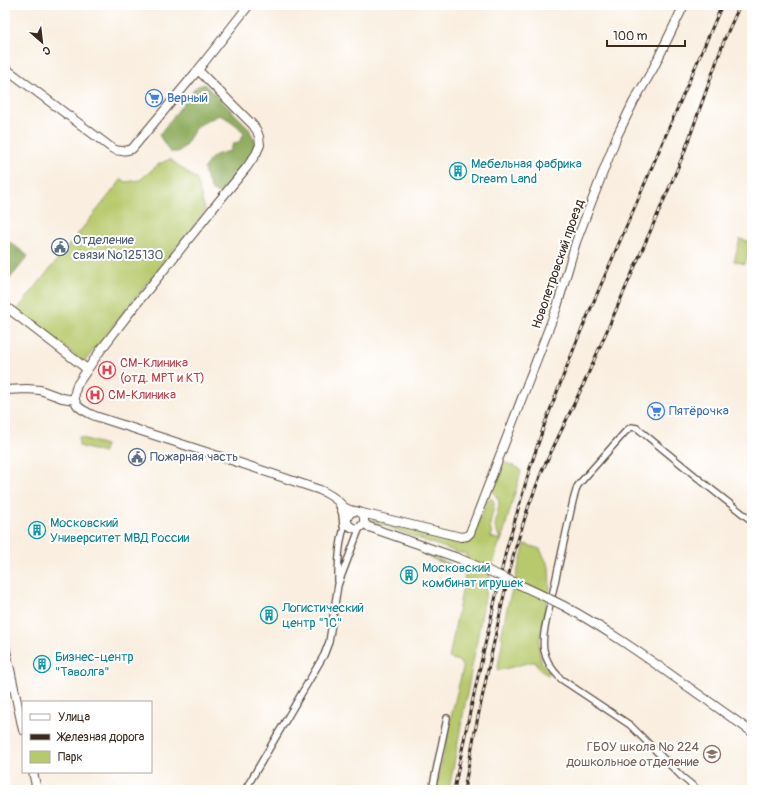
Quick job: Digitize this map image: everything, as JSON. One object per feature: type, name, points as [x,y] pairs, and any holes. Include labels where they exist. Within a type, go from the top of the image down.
[{"type":"street","points":[[5,68],[113,149],[125,152],[132,149],[198,70],[249,5]]},
{"type":"street","name":"Новопетровский проезд","points":[[353,515],[460,537],[467,536],[470,533],[472,524],[557,307],[576,242],[617,136],[634,101],[656,64],[684,5]]},
{"type":"street","points":[[198,70],[253,125],[257,132],[260,145],[248,167],[133,308],[87,369],[77,385],[75,400],[79,408],[95,416],[320,490],[330,495],[350,510],[353,515],[364,518],[338,585]]},
{"type":"street","points":[[5,306],[87,369]]},
{"type":"street","points":[[5,390],[40,390],[62,398],[75,400]]},
{"type":"street","points":[[698,790],[677,772],[630,725],[561,679],[555,673],[544,653],[543,645],[548,613],[577,487],[631,427],[637,428],[752,521]]},
{"type":"street","points":[[245,790],[324,655],[329,642],[338,585],[342,529],[342,514],[338,503],[334,498]]},
{"type":"street","points":[[342,529],[353,515]]},
{"type":"street","points":[[353,515],[347,521],[350,526],[355,528],[362,525],[369,527],[458,558],[564,606],[635,649],[752,732]]},
{"type":"street","points":[[5,646],[22,725]]},
{"type":"street","points":[[432,790],[447,718]]},
{"type":"street","points":[[33,773],[37,790]]},
{"type":"green space","points":[[204,84],[248,127],[255,141],[255,149],[251,156],[220,194],[212,191],[204,169],[214,156],[230,151],[233,144],[240,141],[244,134],[236,125],[230,120],[219,115],[197,126],[184,147],[178,152],[170,152],[159,135],[196,87]]},
{"type":"green space","points":[[170,159],[197,180],[205,211],[84,362],[17,310],[122,179],[126,182],[140,180],[159,164]]},
{"type":"green space","points":[[740,239],[751,242],[745,264],[734,261]]},
{"type":"green space","points":[[10,242],[28,256],[5,285],[5,248]]},
{"type":"green space","points":[[79,437],[106,445],[103,453],[79,446]]},
{"type":"green space","points":[[503,462],[519,468],[521,472],[501,541],[498,546],[486,592],[449,790],[436,790],[463,668],[459,661],[449,658],[465,576],[461,570],[427,557],[427,555],[461,568],[467,555],[372,520],[465,541],[470,539],[473,535],[488,499],[490,498],[494,503],[490,522],[491,537],[500,540],[501,536],[499,536],[495,527],[499,504],[492,488]]},
{"type":"green space","points":[[525,544],[540,549],[549,567],[550,588],[539,647],[542,663],[549,672],[548,675],[541,671],[535,662],[497,671],[503,638],[501,637],[507,608]]},
{"type":"railway","points":[[454,790],[506,551],[530,468],[545,423],[578,338],[722,5]]},
{"type":"railway","points":[[464,790],[504,595],[514,553],[528,508],[542,471],[585,381],[684,153],[725,38],[740,5]]},
{"type":"place","name":"Верный","points":[[154,98]]},
{"type":"place","name":"Мебельная фабрика Dream Land","points":[[458,171]]},
{"type":"place","name":"Отделение связи №125130","points":[[60,247]]},
{"type":"place","name":"СМ-Клиника (отд. МРТ и КТ)","points":[[107,370]]},
{"type":"place","name":"СМ-Клиника","points":[[95,395]]},
{"type":"place","name":"Пятёрочка","points":[[656,411]]},
{"type":"place","name":"Пожарная часть","points":[[137,457]]},
{"type":"place","name":"Московский Университет МВД России","points":[[37,530]]},
{"type":"place","name":"Московский комбинат игрушек","points":[[409,575]]},
{"type":"place","name":"Логистический центр \"1С\"","points":[[269,615]]},
{"type":"place","name":"Бизнес-центр \"Таволга\"","points":[[42,664]]},
{"type":"place","name":"ГБОУ школа № 224 дошкольное отделение","points":[[712,754]]}]
